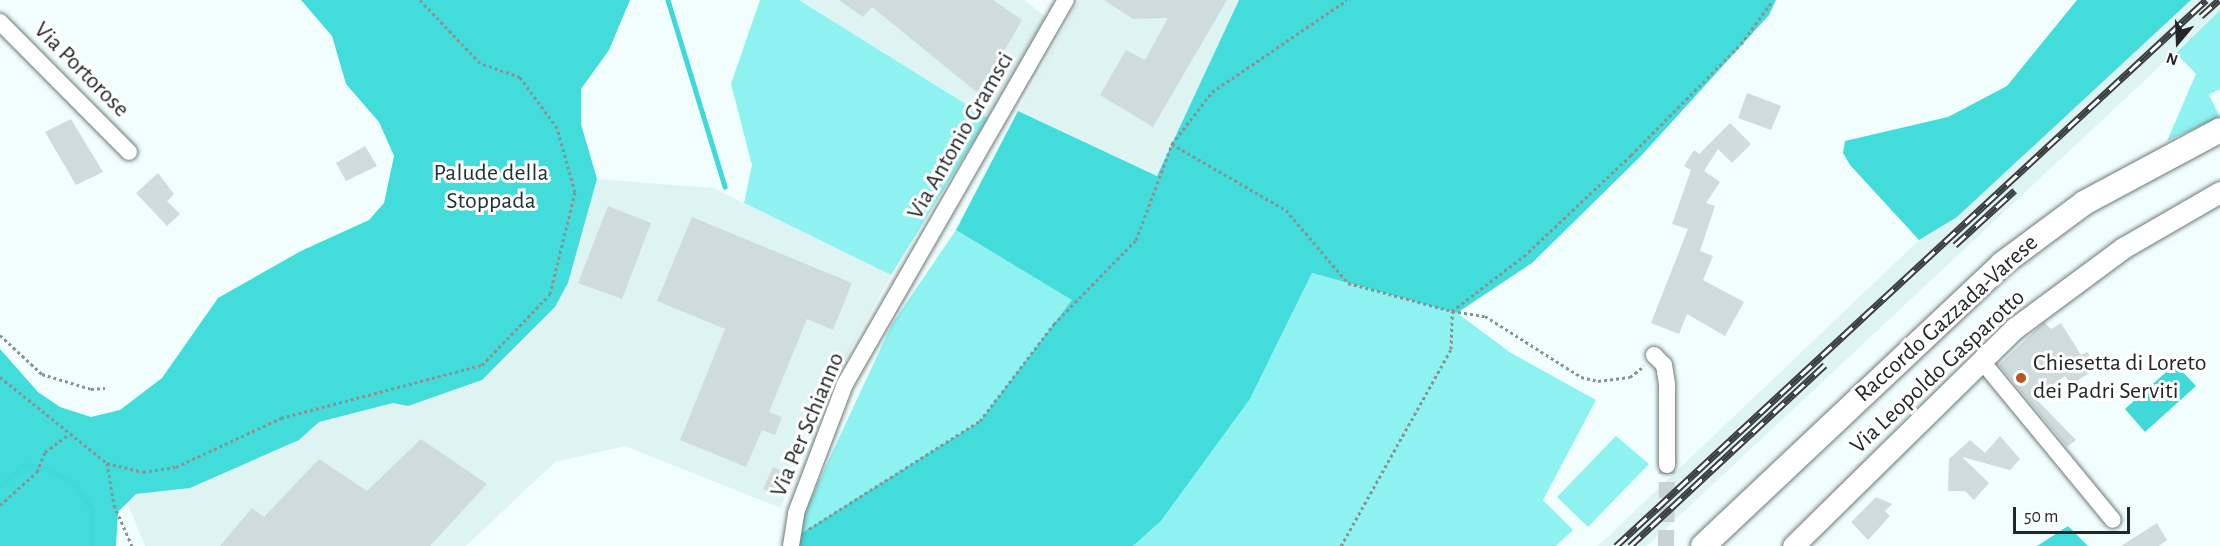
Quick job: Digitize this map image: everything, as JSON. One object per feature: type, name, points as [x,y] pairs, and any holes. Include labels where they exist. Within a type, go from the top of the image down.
[{"type":"highway","name":"Raccordo Gazzada-Varese","points":[[1703,546],[2002,264],[2084,202],[2220,130]]},
{"type":"main road","name":"Via Leopoldo Gasparotto","points":[[1801,543],[1981,360],[2123,248],[2220,192]]},
{"type":"street","name":"Via Antonio Gramsci","points":[[898,296],[1066,0]]},
{"type":"street","name":"Via Portorose","points":[[0,22],[129,152]]},
{"type":"street","name":"Via Per Schianno","points":[[791,543],[796,513],[845,384],[898,296]]},
{"type":"street","points":[[1654,355],[1664,365],[1667,385],[1667,465]]},
{"type":"street","points":[[1981,360],[2113,520]]},
{"type":"path","points":[[0,377],[107,462],[142,472],[176,467],[281,418],[482,365],[550,294],[575,192],[557,128],[520,77],[480,63],[420,0]]},
{"type":"path","points":[[791,543],[980,421],[1054,324],[1136,240],[1172,144],[1212,92],[1347,0]]},
{"type":"path","points":[[1452,311],[1524,256],[1631,155],[1741,44],[1773,0]]},
{"type":"path","points":[[1172,144],[1286,210],[1348,283],[1452,311],[1485,316],[1556,366],[1598,381],[1630,376],[1654,355]]},
{"type":"path","points":[[1341,546],[1451,349],[1452,311]]},
{"type":"path","points":[[0,335],[42,374],[91,389],[105,388]]},
{"type":"path","points":[[0,505],[37,472],[45,452],[69,434]]},
{"type":"path","points":[[107,462],[114,505],[132,546]]},
{"type":"shaded area","points":[[760,0],[799,0],[988,118],[891,275],[744,203],[752,165],[731,84]]},
{"type":"shaded area","points":[[799,0],[1024,0],[1046,17],[988,118]]},
{"type":"shaded area","points":[[1079,0],[1239,0],[1158,176],[1018,111]]},
{"type":"shaded area","points":[[2191,0],[2220,0],[2220,10],[1647,546],[1598,546],[1919,240],[1957,217]]},
{"type":"shaded area","points":[[2220,10],[2220,89],[2209,95],[2220,117],[2167,141],[2196,74],[2176,53]]},
{"type":"shaded area","points":[[597,179],[713,188],[891,275],[809,425],[781,508],[625,446],[555,462],[466,546],[145,546],[126,500],[136,494],[190,488],[299,440],[319,422],[393,403],[408,406],[500,366],[555,307],[568,283]]},
{"type":"shaded area","points":[[956,230],[1073,300],[980,421],[792,539],[892,324]]},
{"type":"shaded area","points":[[1312,273],[1457,313],[1511,353],[1596,400],[1543,500],[1573,530],[1556,546],[1133,546],[1161,521],[1250,399]]},
{"type":"shaded area","points":[[2175,364],[2196,386],[2145,432],[2125,409]]},
{"type":"shaded area","points":[[1616,436],[1649,464],[1588,527],[1557,497]]},
{"type":"green space","name":"Palude della Stoppada","points":[[301,0],[630,0],[609,50],[581,89],[581,124],[597,179],[568,283],[555,307],[482,380],[408,406],[393,403],[319,422],[299,440],[190,488],[136,494],[118,512],[116,546],[0,546],[0,349],[38,392],[60,407],[91,417],[120,410],[162,378],[218,298],[301,251],[369,220],[384,203],[394,156],[379,122],[346,84],[332,36]]},
{"type":"green space","points":[[1239,0],[1776,0],[1769,15],[1641,156],[1532,263],[1457,313],[1312,273],[1250,399],[1161,521],[1133,546],[793,546],[792,539],[980,421],[1072,300],[956,230],[1018,111],[1157,176]]},
{"type":"green space","points":[[2077,0],[2191,0],[1957,217],[1919,240],[1850,165],[1843,153],[1845,141],[1948,117],[2007,86]]},
{"type":"green space","points":[[2068,526],[2088,546],[2037,546]]},
{"type":"building","points":[[839,0],[993,0],[1022,20],[979,94],[872,7],[863,17]]},
{"type":"building","points":[[1104,0],[1227,0],[1153,127],[1100,95],[1126,50],[1145,60],[1168,18],[1133,19]]},
{"type":"building","points":[[1747,93],[1781,106],[1771,130],[1738,118]]},
{"type":"building","points":[[71,119],[103,172],[76,185],[45,132]]},
{"type":"building","points":[[1730,123],[1751,144],[1732,163],[1718,149],[1704,171],[1720,182],[1706,203],[1715,206],[1700,251],[1713,256],[1703,280],[1744,302],[1725,336],[1687,314],[1679,334],[1651,323],[1688,229],[1672,224],[1691,170],[1684,166],[1694,150],[1699,154]]},
{"type":"building","points":[[365,146],[377,166],[346,181],[336,163]]},
{"type":"building","points":[[158,173],[174,194],[167,201],[180,214],[167,226],[136,193]]},
{"type":"building","points":[[608,206],[651,223],[622,299],[578,283]]},
{"type":"building","points":[[692,217],[852,283],[833,330],[807,319],[769,412],[782,417],[775,435],[762,430],[746,467],[680,440],[725,329],[657,301]]},
{"type":"building","points":[[2044,322],[2051,329],[2061,323],[2081,355],[2087,352],[2098,367],[2071,385],[2065,376],[2035,398],[2076,440],[2067,447],[1999,365]]},
{"type":"building","points":[[2000,436],[2020,459],[2010,470],[1962,457],[1989,483],[1974,500],[1965,491],[1948,491],[1949,459],[1970,440],[1985,453]]},
{"type":"building","points":[[421,439],[487,484],[430,546],[220,546],[252,508],[264,517],[319,459],[367,491]]},
{"type":"building","points":[[773,467],[785,472],[776,494],[763,489]]},
{"type":"building","points":[[1876,497],[1892,504],[1885,511],[1890,516],[1868,540],[1851,522]]},
{"type":"building","points":[[2157,523],[2167,540],[2159,546],[2121,546]]},
{"type":"waterway","points":[[668,0],[725,187]]},
{"type":"waterway","points":[[0,486],[24,465],[46,469],[76,485],[92,510],[92,546]]},
{"type":"tunnel","points":[[1666,546],[1667,465]]},
{"type":"railway","points":[[1616,546],[2206,0]]},
{"type":"railway","points":[[2201,16],[2219,0]]},
{"type":"railway","points":[[1955,245],[2015,190]]},
{"type":"railway","points":[[1630,546],[1825,365]]},
{"type":"place","name":"Chiesetta di Loreto dei Padri Serviti","points":[[2021,378]]}]
